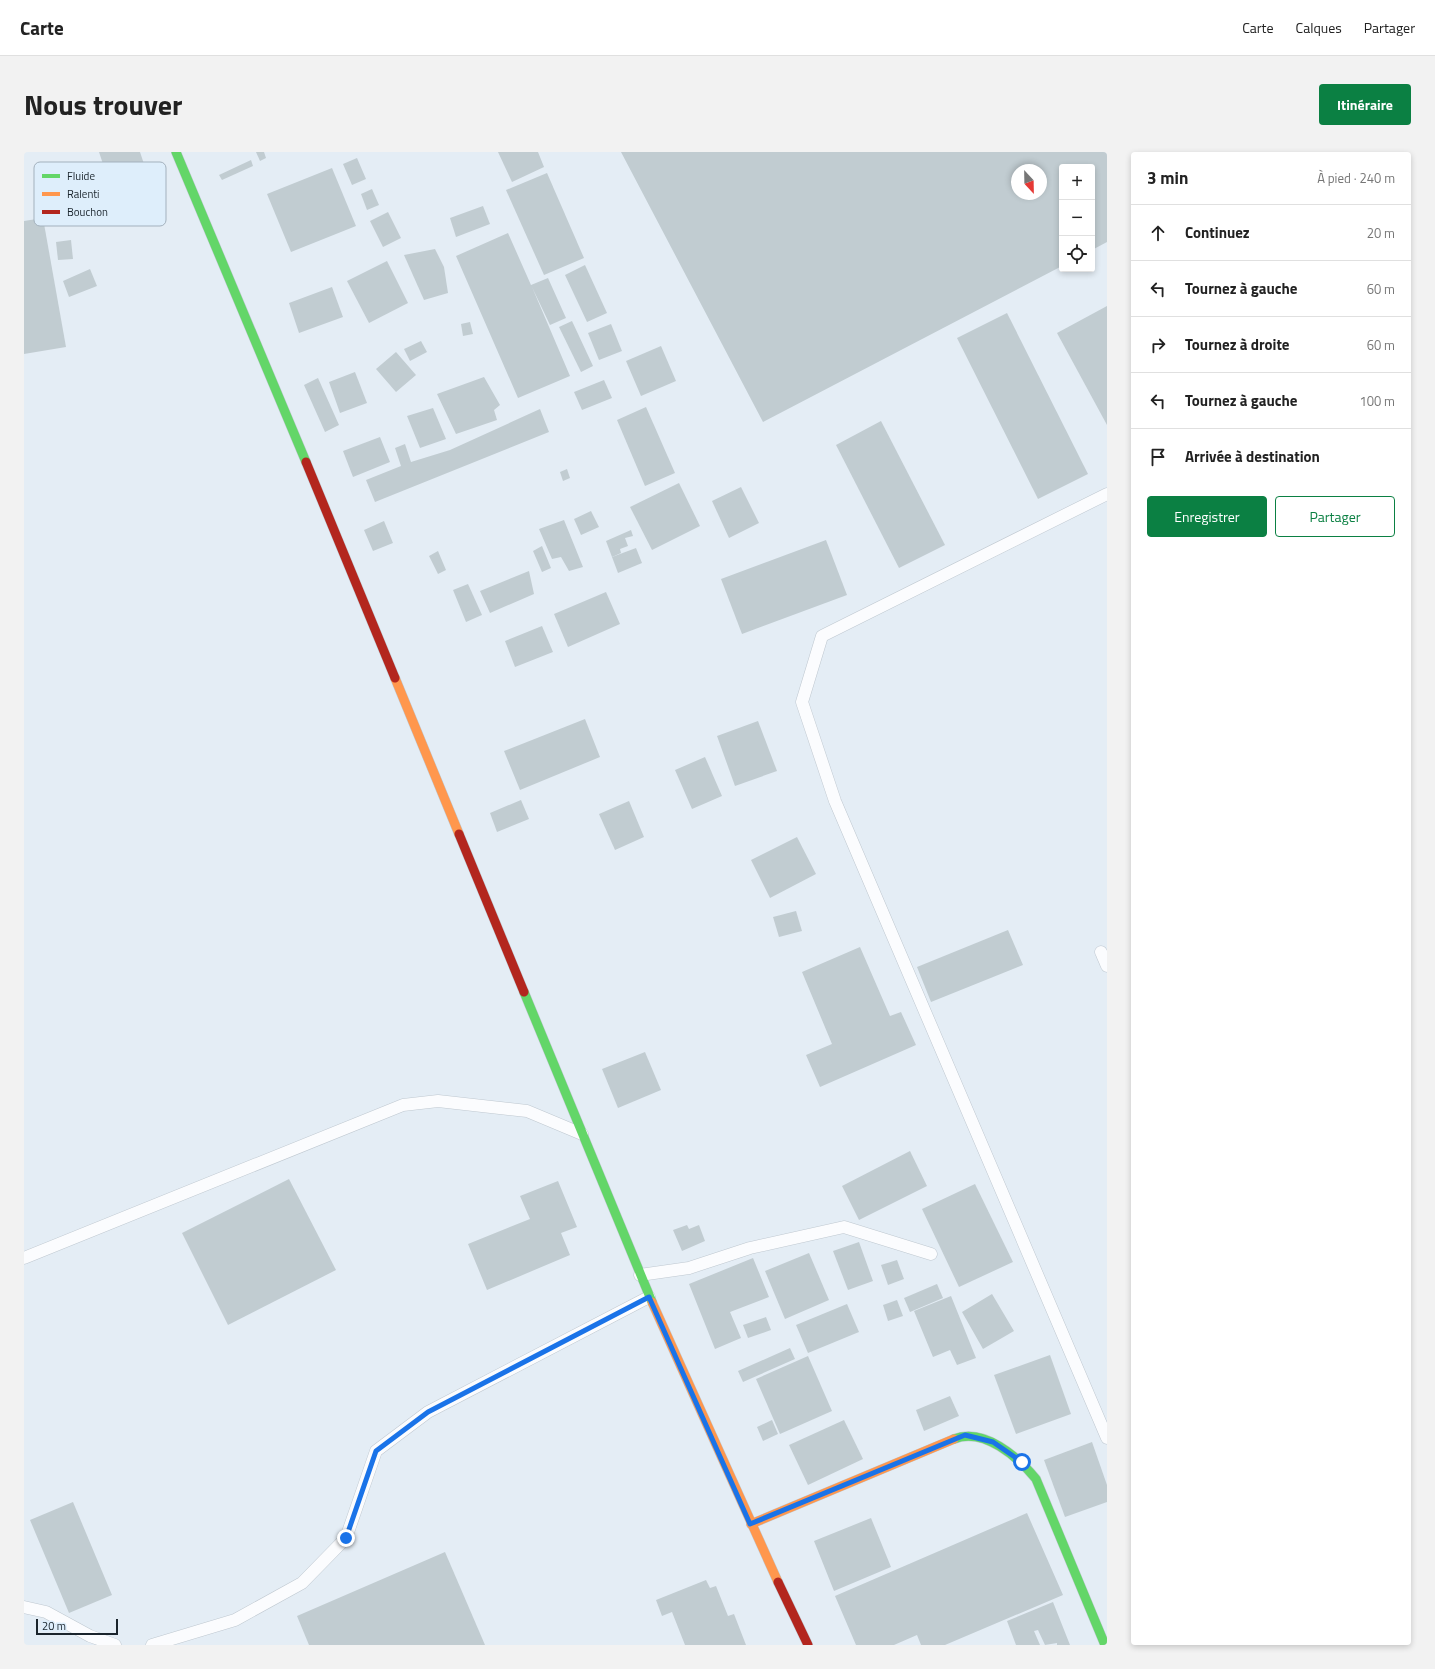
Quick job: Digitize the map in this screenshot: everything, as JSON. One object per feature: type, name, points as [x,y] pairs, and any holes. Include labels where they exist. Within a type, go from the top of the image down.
[{"type":"street","points":[[176,152],[309,468],[649,1297],[750,1524],[808,1645]]},
{"type":"street","points":[[750,1524],[965,1435],[993,1442],[1022,1462],[1036,1479],[1105,1645]]},
{"type":"lane","points":[[1107,494],[822,636],[802,702],[835,801],[1107,1438]]},
{"type":"lane","points":[[1101,952],[1107,966]]},
{"type":"lane","points":[[24,1258],[403,1105],[438,1101],[527,1111],[583,1134]]},
{"type":"lane","points":[[640,1275],[688,1268],[750,1248],[844,1227],[931,1254]]},
{"type":"lane","points":[[152,1645],[235,1620],[302,1583],[346,1538],[376,1451],[428,1412],[649,1297]]},
{"type":"lane","points":[[24,1607],[46,1612],[90,1636],[115,1645]]},
{"type":"building","points":[[99,152],[140,152],[143,162],[102,162]]},
{"type":"building","points":[[256,152],[264,152],[266,158],[260,161]]},
{"type":"building","points":[[498,152],[538,152],[544,167],[512,182]]},
{"type":"building","points":[[621,152],[1107,152],[1107,242],[1095,248],[1095,164],[1059,164],[1059,268],[763,422]]},
{"type":"building","points":[[357,158],[366,179],[352,185],[343,164]]},
{"type":"building","points":[[251,160],[253,166],[222,180],[219,175]]},
{"type":"building","points":[[332,168],[356,226],[291,252],[267,194]]},
{"type":"building","points":[[547,173],[584,258],[544,275],[506,190]]},
{"type":"building","points":[[372,189],[379,205],[367,210],[361,194]]},
{"type":"building","points":[[483,206],[490,224],[456,237],[450,218]]},
{"type":"building","points":[[388,212],[401,238],[383,247],[370,221]]},
{"type":"building","points":[[34,219],[34,226],[44,226],[66,347],[24,354],[24,221]]},
{"type":"building","points":[[508,233],[531,285],[548,278],[566,318],[550,325],[532,287],[570,376],[518,398],[456,256]]},
{"type":"building","points":[[71,240],[73,259],[58,260],[56,242]]},
{"type":"building","points":[[435,249],[444,267],[448,293],[424,300],[404,255]]},
{"type":"building","points":[[387,261],[408,303],[369,323],[347,281]]},
{"type":"building","points":[[585,265],[607,313],[587,322],[565,275]]},
{"type":"building","points":[[90,269],[97,286],[69,297],[63,281]]},
{"type":"building","points":[[332,287],[343,317],[299,333],[289,303]]},
{"type":"building","points":[[1107,306],[1107,425],[1057,333]]},
{"type":"building","points":[[1007,313],[1088,474],[1038,499],[957,338]]},
{"type":"building","points":[[572,321],[593,366],[581,372],[559,327]]},
{"type":"building","points":[[470,322],[473,334],[463,336],[461,324]]},
{"type":"building","points":[[611,324],[622,351],[599,360],[588,333]]},
{"type":"building","points":[[421,341],[427,352],[410,361],[404,349]]},
{"type":"building","points":[[661,346],[676,381],[641,396],[626,361]]},
{"type":"building","points":[[396,352],[416,375],[396,392],[376,369]]},
{"type":"building","points":[[355,372],[367,403],[340,413],[329,382]]},
{"type":"building","points":[[484,377],[500,405],[494,410],[497,420],[456,434],[437,394]]},
{"type":"building","points":[[318,378],[339,425],[325,432],[304,385]]},
{"type":"building","points":[[604,380],[612,398],[582,410],[574,392]]},
{"type":"building","points":[[646,407],[675,473],[645,486],[617,420]]},
{"type":"building","points":[[433,408],[446,439],[420,448],[407,416]]},
{"type":"building","points":[[540,409],[549,432],[375,502],[366,480],[401,466],[395,448],[405,444],[411,462],[450,450]]},
{"type":"building","points":[[881,421],[945,545],[899,568],[836,445]]},
{"type":"building","points":[[380,437],[390,462],[353,477],[343,451]]},
{"type":"building","points":[[567,469],[570,478],[563,481],[560,472]]},
{"type":"building","points":[[679,483],[700,526],[652,550],[630,507]]},
{"type":"building","points":[[741,487],[759,523],[729,538],[712,501]]},
{"type":"building","points":[[591,511],[599,527],[581,535],[574,519]]},
{"type":"building","points":[[564,520],[583,567],[569,571],[561,557],[552,559],[539,529]]},
{"type":"building","points":[[384,521],[393,543],[373,551],[364,530]]},
{"type":"building","points":[[631,530],[633,536],[625,538],[628,546],[620,549],[621,553],[612,557],[606,541]]},
{"type":"building","points":[[826,540],[847,595],[742,634],[721,579]]},
{"type":"building","points":[[542,546],[551,568],[542,572],[533,551]]},
{"type":"building","points":[[636,548],[642,563],[618,573],[612,557]]},
{"type":"building","points":[[438,551],[446,570],[438,574],[429,556]]},
{"type":"building","points":[[529,571],[534,594],[490,613],[480,591]]},
{"type":"building","points":[[468,584],[482,615],[466,622],[453,590]]},
{"type":"building","points":[[606,592],[620,624],[568,647],[554,614]]},
{"type":"building","points":[[542,626],[553,652],[515,667],[505,641]]},
{"type":"building","points":[[585,719],[600,757],[520,790],[504,751]]},
{"type":"building","points":[[758,721],[777,771],[735,786],[717,736]]},
{"type":"building","points":[[705,757],[722,796],[692,809],[675,770]]},
{"type":"building","points":[[521,800],[529,819],[497,832],[490,813]]},
{"type":"building","points":[[629,801],[644,837],[615,850],[599,814]]},
{"type":"building","points":[[797,837],[816,874],[770,898],[751,860]]},
{"type":"building","points":[[796,911],[802,931],[779,937],[773,917]]},
{"type":"building","points":[[1008,930],[1023,965],[931,1002],[917,967]]},
{"type":"building","points":[[860,947],[890,1016],[901,1012],[916,1045],[820,1087],[806,1055],[832,1044],[802,972]]},
{"type":"building","points":[[645,1052],[661,1090],[618,1108],[602,1069]]},
{"type":"building","points":[[910,1151],[927,1186],[859,1220],[842,1186]]},
{"type":"building","points":[[289,1179],[336,1270],[228,1325],[182,1233]]},
{"type":"building","points":[[558,1181],[577,1227],[561,1233],[570,1255],[487,1290],[468,1244],[530,1219],[520,1196]]},
{"type":"building","points":[[975,1184],[1013,1262],[959,1287],[922,1209]]},
{"type":"building","points":[[687,1225],[689,1229],[699,1225],[705,1241],[682,1251],[673,1230]]},
{"type":"building","points":[[859,1242],[873,1281],[848,1290],[833,1251]]},
{"type":"building","points":[[809,1253],[829,1300],[785,1319],[765,1271]]},
{"type":"building","points":[[753,1258],[769,1297],[730,1312],[741,1338],[715,1349],[689,1284]]},
{"type":"building","points":[[897,1260],[904,1279],[888,1285],[881,1265]]},
{"type":"building","points":[[937,1284],[943,1298],[910,1312],[904,1298]]},
{"type":"building","points":[[992,1294],[1014,1331],[983,1349],[962,1312]]},
{"type":"building","points":[[951,1296],[976,1358],[957,1365],[950,1350],[933,1357],[914,1311]]},
{"type":"building","points":[[897,1300],[903,1316],[888,1321],[883,1305]]},
{"type":"building","points":[[847,1304],[859,1332],[808,1353],[796,1325]]},
{"type":"building","points":[[766,1317],[771,1330],[748,1338],[743,1325]]},
{"type":"building","points":[[790,1348],[795,1359],[743,1382],[738,1371]]},
{"type":"building","points":[[1050,1355],[1071,1414],[1016,1434],[994,1375]]},
{"type":"building","points":[[808,1356],[832,1411],[780,1434],[756,1379]]},
{"type":"building","points":[[950,1396],[959,1416],[924,1431],[916,1410]]},
{"type":"building","points":[[772,1420],[778,1434],[763,1441],[757,1427]]},
{"type":"building","points":[[844,1420],[863,1459],[808,1485],[789,1445]]},
{"type":"building","points":[[1092,1442],[1107,1485],[1107,1502],[1065,1517],[1044,1460]]},
{"type":"building","points":[[73,1502],[112,1595],[69,1613],[30,1520]]},
{"type":"building","points":[[1027,1513],[1063,1595],[945,1645],[921,1645],[917,1635],[894,1645],[856,1645],[835,1596]]},
{"type":"building","points":[[871,1518],[891,1567],[834,1591],[814,1541]]},
{"type":"building","points":[[445,1552],[485,1645],[309,1645],[297,1616]]},
{"type":"building","points":[[706,1580],[710,1588],[716,1586],[728,1616],[734,1614],[746,1645],[685,1645],[672,1612],[662,1616],[656,1600]]},
{"type":"building","points":[[1053,1602],[1070,1645],[1057,1645],[1057,1643],[1045,1645],[1038,1630],[1034,1631],[1040,1645],[1016,1645],[1007,1621]]},
{"type":"traffic: fast","points":[[176,152],[306,462]]},
{"type":"traffic: fast","points":[[524,992],[652,1302]]},
{"type":"traffic: fast","points":[[954,1439],[965,1436],[977,1437],[1000,1446],[1029,1470],[1036,1479],[1105,1645]]},
{"type":"traffic: slow","points":[[395,678],[459,834]]},
{"type":"traffic: slow","points":[[652,1302],[778,1582]]},
{"type":"traffic: slow","points":[[751,1524],[954,1439]]},
{"type":"traffic: jam","points":[[306,462],[395,678]]},
{"type":"traffic: jam","points":[[459,834],[524,992]]},
{"type":"traffic: jam","points":[[778,1582],[808,1645]]},
{"type":"route","points":[[346,1538],[376,1451],[428,1412],[649,1297],[750,1524],[965,1435],[993,1442],[1022,1462]]}]
